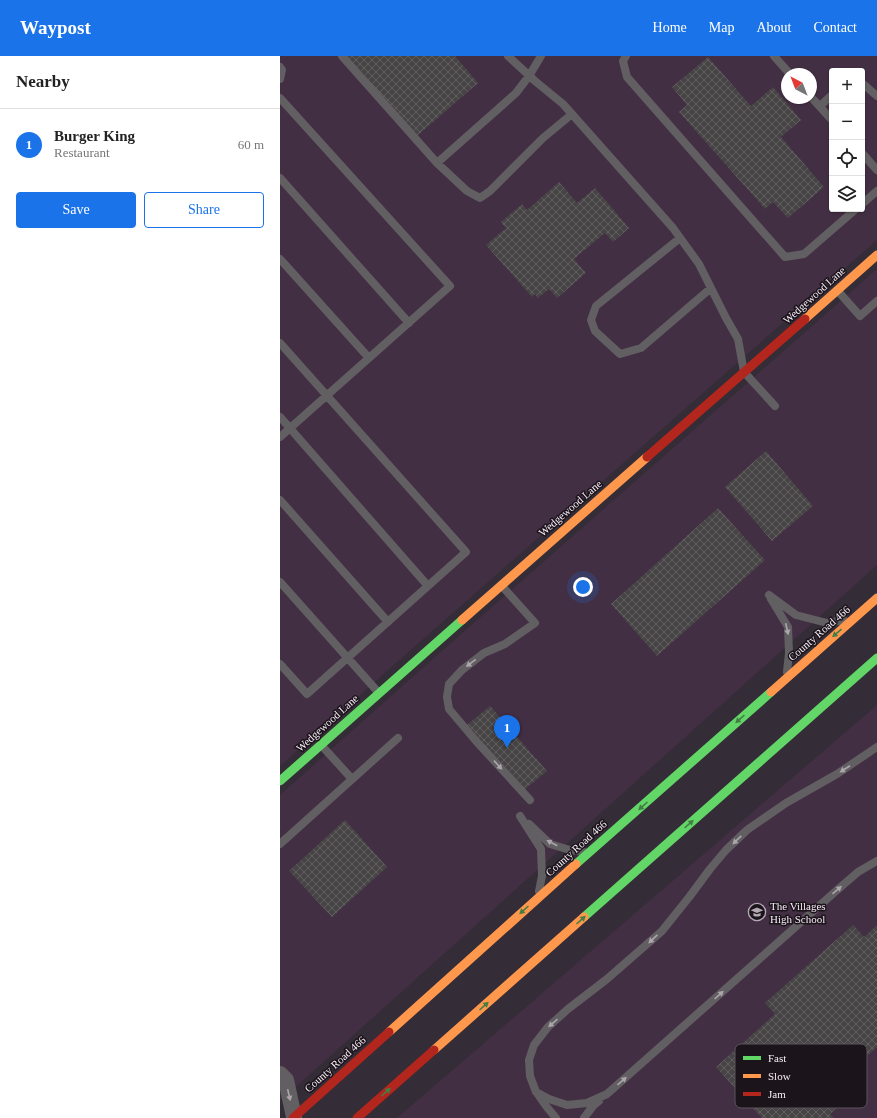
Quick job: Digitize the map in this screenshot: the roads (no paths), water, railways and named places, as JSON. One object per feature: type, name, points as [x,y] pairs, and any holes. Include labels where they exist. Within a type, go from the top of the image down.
[{"type":"main road","name":"Wedgewood Lane","points":[[280,781],[877,255]]},
{"type":"main road","name":"County Road 466","points":[[290,1116],[877,598]]},
{"type":"main road","points":[[357,1118],[877,658]]},
{"type":"street","points":[[280,1074],[286,1080],[290,1116]]},
{"type":"lane","points":[[342,56],[437,163],[467,191],[480,198],[490,191],[543,138],[572,114]]},
{"type":"lane","points":[[508,56],[529,76],[563,104],[680,238],[699,264],[738,339],[744,372],[775,406]]},
{"type":"lane","points":[[437,163],[516,93],[529,76],[541,56]]},
{"type":"lane","points":[[626,56],[623,61],[626,77],[785,257],[804,254],[853,212]]},
{"type":"lane","points":[[774,56],[785,68]]},
{"type":"lane","points":[[280,67],[282,70],[280,79]]},
{"type":"lane","points":[[865,86],[877,96]]},
{"type":"lane","points":[[280,98],[450,286],[280,437]]},
{"type":"lane","points":[[820,106],[829,98]]},
{"type":"lane","points":[[817,103],[829,116]]},
{"type":"lane","points":[[865,157],[877,170]]},
{"type":"lane","points":[[280,178],[409,322]]},
{"type":"lane","points":[[865,201],[877,191]]},
{"type":"lane","points":[[680,238],[596,306],[591,320],[595,331],[620,354],[641,348],[711,288]]},
{"type":"lane","points":[[280,259],[369,358]]},
{"type":"lane","points":[[837,290],[860,316],[877,302]]},
{"type":"lane","points":[[280,343],[466,552],[307,694],[280,664]]},
{"type":"lane","points":[[280,417],[428,586]]},
{"type":"lane","points":[[280,500],[388,622]]},
{"type":"lane","points":[[280,582],[379,693]]},
{"type":"lane","points":[[501,585],[535,623],[505,644],[484,653],[462,670],[449,684],[447,697],[449,709],[530,800]]},
{"type":"lane","points":[[786,678],[789,652],[788,627],[769,595],[796,616],[827,623],[853,619]]},
{"type":"lane","points":[[280,844],[398,738]]},
{"type":"lane","points":[[321,744],[352,779]]},
{"type":"lane","points":[[556,1118],[536,1092],[530,1076],[528,1060],[534,1045],[548,1027],[607,979],[662,931],[710,869],[726,850],[747,830],[786,803],[837,774],[877,747]]},
{"type":"lane","points":[[537,899],[542,876],[541,849],[520,816],[550,844],[570,850],[589,853]]},
{"type":"lane","points":[[584,1118],[593,1106],[606,1094],[836,891],[858,872],[877,861]]},
{"type":"lane","points":[[536,1092],[567,1104],[587,1103],[606,1094]]},
{"type":"place","name":"Burger King","points":[[507,748]]},
{"type":"place","name":"The Villages High School","points":[[757,912]]}]
